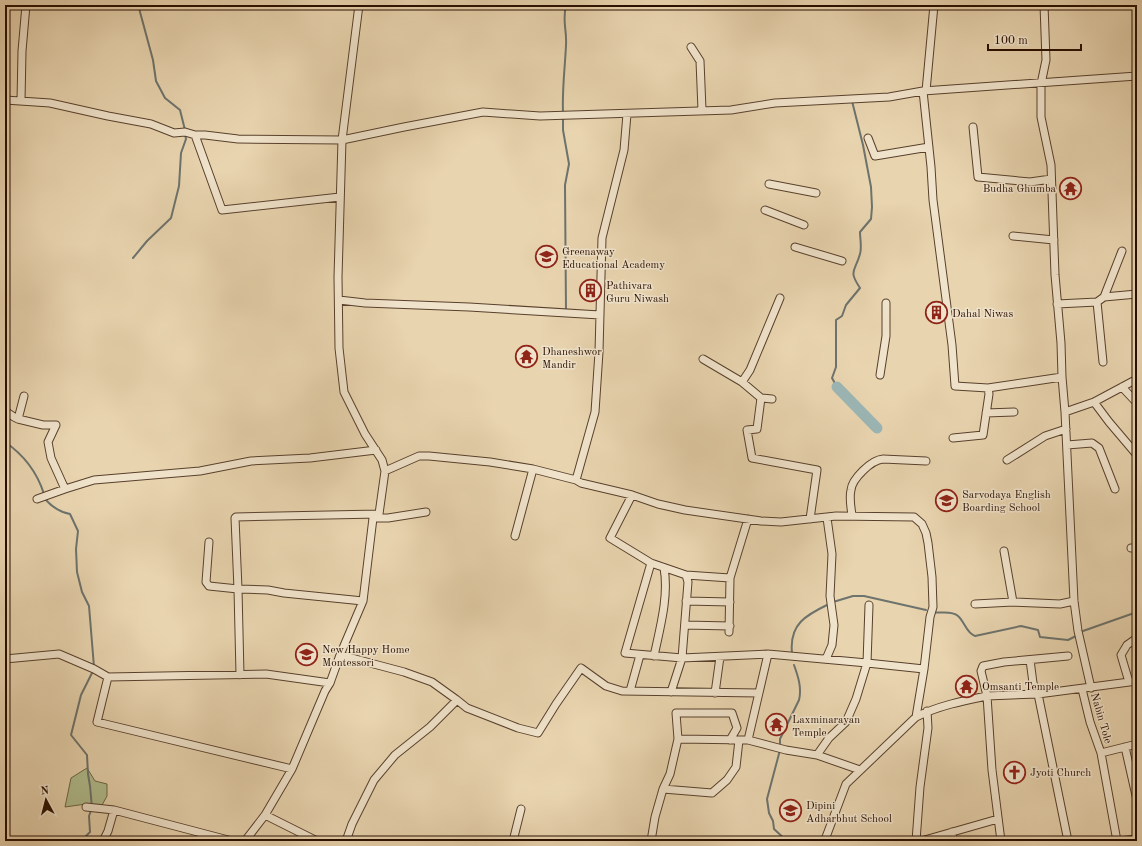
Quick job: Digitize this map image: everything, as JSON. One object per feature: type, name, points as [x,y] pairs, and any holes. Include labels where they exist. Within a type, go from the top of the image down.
[{"type":"street","points":[[21,101],[22,51],[26,5]]},
{"type":"street","points":[[245,841],[265,815],[292,769],[364,601],[376,516],[385,471],[382,460],[365,434],[344,392],[339,348],[342,140],[359,5]]},
{"type":"street","points":[[934,5],[925,91],[933,200],[951,341],[955,386],[988,388],[1062,377]]},
{"type":"street","points":[[1044,5],[1046,60],[1041,84],[1042,124],[1050,156],[1054,275],[1061,343],[1074,601],[1078,631],[1091,688]]},
{"type":"street","points":[[691,46],[700,61],[702,110]]},
{"type":"street","points":[[5,100],[50,103],[151,124],[174,132],[185,132],[195,135],[238,139],[342,140],[483,112],[540,116],[731,110],[775,103],[889,97],[925,91],[1041,84],[1137,76]]},
{"type":"street","points":[[576,480],[595,412],[602,238],[624,150],[627,114]]},
{"type":"street","points":[[973,127],[978,176],[1030,182],[1051,180]]},
{"type":"street","points":[[195,135],[222,210],[340,197]]},
{"type":"street","points":[[868,138],[875,156],[929,147]]},
{"type":"street","points":[[769,184],[816,193]]},
{"type":"street","points":[[765,210],[804,225]]},
{"type":"street","points":[[1013,236],[1054,240]]},
{"type":"street","points":[[795,247],[842,261]]},
{"type":"street","points":[[1104,297],[1122,251]]},
{"type":"street","points":[[1057,304],[1096,302],[1104,297],[1137,294]]},
{"type":"street","points":[[742,382],[750,370],[780,298]]},
{"type":"street","points":[[339,300],[365,303],[469,307],[600,315]]},
{"type":"street","points":[[1096,302],[1103,362]]},
{"type":"street","points":[[880,375],[886,336],[886,303]]},
{"type":"street","points":[[703,359],[742,382],[761,398],[772,399]]},
{"type":"street","points":[[1065,412],[1094,402],[1137,379]]},
{"type":"street","points":[[1122,387],[1137,403]]},
{"type":"street","points":[[954,438],[983,435],[989,394],[988,388]]},
{"type":"street","points":[[18,419],[24,396]]},
{"type":"street","points":[[761,398],[757,429],[747,430],[752,458],[817,470],[810,519]]},
{"type":"street","points":[[1094,402],[1108,422],[1137,455]]},
{"type":"street","points":[[5,411],[18,419],[43,425],[56,425],[48,442],[51,458],[65,489]]},
{"type":"street","points":[[986,413],[1014,412]]},
{"type":"street","points":[[1007,460],[1046,436],[1066,429]]},
{"type":"street","points":[[1067,445],[1092,443],[1099,448],[1115,489]]},
{"type":"street","points":[[37,500],[94,480],[200,471],[252,461],[310,458],[376,450]]},
{"type":"street","points":[[385,471],[419,456],[490,462],[533,469],[576,480],[581,483],[632,495],[658,504],[748,519],[781,522],[852,515],[914,517],[922,524],[928,543],[932,577],[932,607],[916,717]]},
{"type":"street","points":[[852,515],[850,490],[859,476],[870,464],[877,459],[926,461]]},
{"type":"street","points":[[515,536],[533,469]]},
{"type":"street","points":[[632,495],[610,538],[651,563],[664,568],[686,575],[730,578]]},
{"type":"street","points":[[240,675],[236,517],[376,516],[388,518],[426,512]]},
{"type":"street","points":[[826,659],[832,645],[834,625],[830,606],[832,554],[827,518]]},
{"type":"street","points":[[685,625],[730,629],[730,578],[748,519]]},
{"type":"street","points":[[209,542],[206,582],[209,586],[268,590],[284,594],[364,601]]},
{"type":"street","points":[[1004,551],[1013,602]]},
{"type":"street","points":[[651,563],[625,653],[682,658],[768,654],[924,669]]},
{"type":"street","points":[[654,656],[664,600],[666,580],[664,568]]},
{"type":"street","points":[[671,692],[682,658],[688,582],[686,575]]},
{"type":"street","points":[[686,601],[730,602]]},
{"type":"street","points":[[975,604],[1013,602],[1060,604],[1074,601]]},
{"type":"street","points":[[817,755],[829,738],[846,722],[856,699],[867,663],[869,605]]},
{"type":"street","points":[[1129,682],[1121,655],[1127,645],[1137,638]]},
{"type":"street","points":[[5,659],[59,654],[94,669],[108,677],[266,674],[330,683]]},
{"type":"street","points":[[748,740],[768,654]]},
{"type":"street","points":[[340,655],[404,672],[432,682],[467,708],[492,719],[538,733],[581,668],[606,686],[622,691],[759,693]]},
{"type":"street","points":[[630,691],[640,655]]},
{"type":"street","points":[[1001,841],[992,770],[987,696],[981,670],[983,666],[1068,656]]},
{"type":"street","points":[[714,693],[720,657]]},
{"type":"street","points":[[1030,660],[1033,683],[1038,694],[1068,841]]},
{"type":"street","points":[[108,677],[97,722],[292,769]]},
{"type":"street","points":[[826,841],[826,837],[846,784],[916,717],[927,711],[956,702],[987,696],[1038,694],[1137,681]]},
{"type":"street","name":"Nabin Tole","points":[[1082,689],[1090,722],[1101,753],[1118,841],[1137,839]]},
{"type":"street","points":[[346,841],[352,824],[374,780],[395,755],[430,727],[457,700]]},
{"type":"street","points":[[916,841],[920,787],[928,728],[927,711]]},
{"type":"street","points":[[651,841],[655,817],[663,790],[670,774],[678,738],[676,713],[732,713],[737,728],[730,740]]},
{"type":"street","points":[[678,738],[748,740],[786,750],[817,755],[860,770]]},
{"type":"street","points":[[663,790],[712,793],[726,780],[736,767],[739,740]]},
{"type":"street","name":"Nabin Tole","points":[[1101,753],[1137,744]]},
{"type":"street","name":"Nabin Tole","points":[[1126,747],[1137,800]]},
{"type":"street","points":[[86,807],[114,810],[232,841]]},
{"type":"street","points":[[513,841],[521,809]]},
{"type":"street","points":[[103,841],[108,831],[114,810]]},
{"type":"street","points":[[265,815],[317,841]]},
{"type":"street","points":[[921,841],[998,819]]},
{"type":"street","points":[[952,832],[954,841]]},
{"type":"green space","points":[[87,768],[95,781],[107,784],[107,796],[101,807],[86,804],[65,807],[71,778]]},
{"type":"waterway","points":[[139,5],[153,60],[156,81],[165,98],[180,110],[185,130]]},
{"type":"waterway","points":[[563,113],[566,39],[564,16],[566,5]]},
{"type":"waterway","points":[[837,387],[832,378],[836,367],[836,320],[842,316],[846,305],[860,288],[853,274],[861,252],[860,232],[871,219],[872,207],[871,187],[863,145],[852,101]]},
{"type":"waterway","points":[[563,117],[563,130],[569,164],[565,185],[566,312]]},
{"type":"waterway","points":[[133,258],[147,241],[171,218],[179,186],[181,153],[186,139],[185,134]]},
{"type":"waterway","points":[[837,387],[877,428]]},
{"type":"waterway","points":[[5,442],[24,458],[34,471],[44,494]]},
{"type":"waterway","points":[[45,499],[56,509],[70,514],[78,531],[76,549],[77,572],[82,592],[89,606],[94,667]]},
{"type":"waterway","points":[[833,602],[853,596],[864,596],[926,610]]},
{"type":"waterway","points":[[792,653],[793,635],[796,628],[806,617],[829,604]]},
{"type":"waterway","points":[[933,612],[955,614],[960,618],[972,635],[975,636],[1021,626],[1038,630],[1040,637],[1068,640],[1076,636]]},
{"type":"waterway","points":[[1083,631],[1137,612]]},
{"type":"waterway","points":[[780,746],[780,739],[800,696],[799,682],[794,665]]},
{"type":"waterway","points":[[81,841],[90,832],[89,816],[92,808],[90,786],[87,755],[71,735],[81,695],[93,671]]},
{"type":"waterway","points":[[780,750],[767,799],[769,813],[773,821],[774,829],[787,841]]},
{"type":"place","name":"Budha Ghumba","points":[[1071,188]]},
{"type":"place","name":"Greenaway Educational Academy","points":[[546,257]]},
{"type":"place","name":"Pathivara Guru Niwash","points":[[590,291]]},
{"type":"place","name":"Dahal Niwas","points":[[937,313]]},
{"type":"place","name":"Dhaneshwor Mandir","points":[[526,357]]},
{"type":"place","name":"Sarvodaya English Boarding School","points":[[947,500]]},
{"type":"place","name":"New Happy Home Montessori","points":[[306,655]]},
{"type":"place","name":"Omsanti Temple","points":[[966,686]]},
{"type":"place","name":"Laxminarayan Temple","points":[[776,725]]},
{"type":"place","name":"Jyoti Church","points":[[1015,772]]},
{"type":"place","name":"Dipini Adharbhut School","points":[[790,811]]}]
